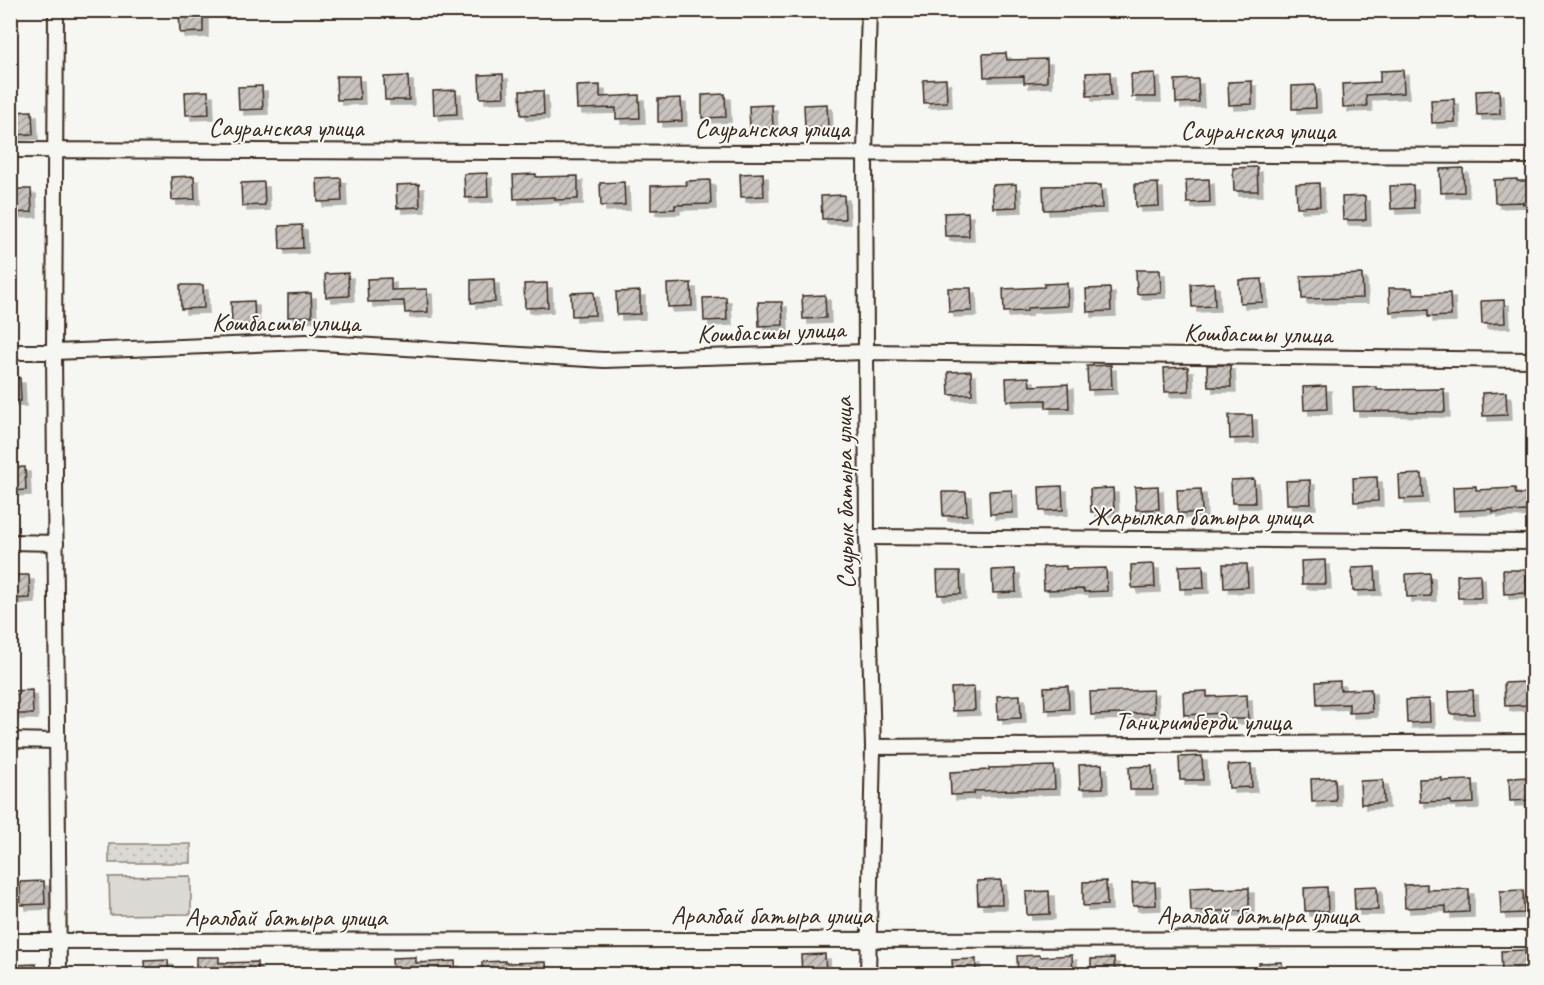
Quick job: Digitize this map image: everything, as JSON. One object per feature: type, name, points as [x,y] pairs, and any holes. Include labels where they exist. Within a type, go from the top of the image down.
[{"type":"street","points":[[56,10],[54,352],[59,975]]},
{"type":"street","name":"Саурык батыра улица","points":[[868,975],[873,747],[867,537],[865,152],[869,10]]},
{"type":"street","name":"Сауранская улица","points":[[10,150],[1533,156]]},
{"type":"street","name":"Кошбасшы улица","points":[[10,352],[306,342],[604,360],[866,352],[1533,360]]},
{"type":"street","name":"Жарылкап батыра улица","points":[[867,537],[1533,542]]},
{"type":"street","points":[[10,542],[56,543]]},
{"type":"street","points":[[10,740],[57,741]]},
{"type":"street","name":"Таниримберди улица","points":[[873,747],[1533,742]]},
{"type":"street","name":"Аралбай батыра улица","points":[[10,941],[1533,939]]},
{"type":"shaded area","points":[[109,844],[191,844],[191,863],[109,863]]},
{"type":"shaded area","points":[[191,876],[191,914],[110,915],[109,877]]},
{"type":"building","points":[[179,10],[203,10],[203,32],[180,33]]},
{"type":"building","points":[[1006,53],[1007,60],[1047,59],[1047,82],[1024,83],[1024,76],[984,77],[983,54]]},
{"type":"building","points":[[1403,70],[1404,93],[1366,95],[1367,106],[1343,107],[1342,84],[1380,82],[1380,71]]},
{"type":"building","points":[[1110,72],[1111,96],[1087,96],[1086,73]]},
{"type":"building","points":[[1155,73],[1156,97],[1132,97],[1131,74]]},
{"type":"building","points":[[503,74],[504,97],[480,98],[479,75]]},
{"type":"building","points":[[336,76],[359,76],[360,99],[337,100]]},
{"type":"building","points":[[408,76],[409,100],[385,100],[384,77]]},
{"type":"building","points":[[946,79],[947,102],[924,103],[923,80]]},
{"type":"building","points":[[1198,79],[1199,102],[1176,103],[1175,80]]},
{"type":"building","points":[[1252,81],[1252,104],[1229,105],[1228,82]]},
{"type":"building","points":[[600,85],[600,97],[639,95],[640,118],[616,119],[616,108],[577,109],[576,86]]},
{"type":"building","points":[[1315,85],[1316,108],[1292,109],[1292,86]]},
{"type":"building","points":[[262,86],[263,109],[239,110],[238,87]]},
{"type":"building","points":[[456,90],[457,114],[434,115],[433,91]]},
{"type":"building","points":[[1499,90],[1500,114],[1477,115],[1476,91]]},
{"type":"building","points":[[208,91],[209,114],[186,115],[185,92]]},
{"type":"building","points":[[520,91],[543,91],[544,114],[521,115]]},
{"type":"building","points":[[725,94],[726,117],[702,118],[702,95]]},
{"type":"building","points":[[681,98],[682,121],[658,122],[658,99]]},
{"type":"building","points":[[1454,99],[1455,122],[1432,123],[1431,100]]},
{"type":"building","points":[[827,104],[828,128],[805,128],[804,105]]},
{"type":"building","points":[[772,105],[773,128],[750,129],[749,106]]},
{"type":"building","points":[[32,111],[33,134],[10,135],[10,112]]},
{"type":"building","points":[[1257,167],[1258,191],[1234,191],[1233,168]]},
{"type":"building","points":[[1463,168],[1464,192],[1441,193],[1440,169]]},
{"type":"building","points":[[487,173],[488,197],[465,198],[464,174]]},
{"type":"building","points":[[763,173],[764,196],[741,197],[740,174]]},
{"type":"building","points":[[536,174],[536,177],[578,176],[578,199],[555,200],[555,197],[514,199],[513,175]]},
{"type":"building","points":[[194,176],[195,199],[172,200],[171,177]]},
{"type":"building","points":[[341,178],[342,201],[318,202],[317,179]]},
{"type":"building","points":[[1209,179],[1210,202],[1187,203],[1186,180]]},
{"type":"building","points":[[1517,179],[1517,181],[1533,181],[1533,204],[1495,203],[1494,180]]},
{"type":"building","points":[[710,180],[711,204],[675,205],[675,209],[651,210],[651,186],[687,185],[686,181]]},
{"type":"building","points":[[264,182],[265,205],[242,206],[241,183]]},
{"type":"building","points":[[624,182],[625,205],[601,206],[600,183]]},
{"type":"building","points":[[1158,183],[1159,206],[1136,207],[1135,184]]},
{"type":"building","points":[[1319,183],[1320,206],[1297,207],[1296,184]]},
{"type":"building","points":[[419,184],[420,207],[397,208],[396,185]]},
{"type":"building","points":[[1016,184],[1017,207],[993,208],[992,185]]},
{"type":"building","points":[[1101,185],[1102,208],[1044,210],[1043,186]]},
{"type":"building","points":[[1413,185],[1414,208],[1391,209],[1390,186]]},
{"type":"building","points":[[10,189],[31,189],[32,212],[10,213]]},
{"type":"building","points":[[844,195],[845,219],[822,219],[821,196]]},
{"type":"building","points":[[1365,196],[1366,220],[1343,220],[1342,197]]},
{"type":"building","points":[[968,212],[969,236],[945,236],[944,213]]},
{"type":"building","points":[[302,225],[303,248],[280,249],[279,226]]},
{"type":"building","points":[[1136,270],[1160,270],[1161,293],[1137,294]]},
{"type":"building","points":[[348,273],[349,296],[326,297],[325,274]]},
{"type":"building","points":[[1362,274],[1363,298],[1302,299],[1301,276]]},
{"type":"building","points":[[391,278],[391,290],[427,289],[428,312],[405,313],[404,301],[368,302],[367,279]]},
{"type":"building","points":[[494,279],[495,302],[471,303],[471,280]]},
{"type":"building","points":[[1262,279],[1263,302],[1240,303],[1239,280]]},
{"type":"building","points":[[547,283],[548,307],[525,308],[524,284]]},
{"type":"building","points":[[691,283],[692,306],[668,307],[667,284]]},
{"type":"building","points":[[1067,283],[1068,306],[1027,308],[1027,311],[1004,312],[1003,289],[1044,287],[1044,284]]},
{"type":"building","points":[[1214,283],[1215,306],[1192,307],[1191,284]]},
{"type":"building","points":[[180,285],[203,285],[204,308],[181,309]]},
{"type":"building","points":[[948,288],[971,288],[972,311],[949,312]]},
{"type":"building","points":[[1110,288],[1111,311],[1087,312],[1086,289]]},
{"type":"building","points":[[1389,288],[1412,288],[1413,294],[1450,293],[1451,316],[1428,317],[1428,310],[1390,312]]},
{"type":"building","points":[[640,291],[640,314],[617,315],[616,292]]},
{"type":"building","points":[[594,292],[595,315],[572,316],[571,293]]},
{"type":"building","points":[[311,293],[312,316],[288,317],[288,294]]},
{"type":"building","points":[[825,295],[826,318],[803,319],[802,296]]},
{"type":"building","points":[[726,297],[727,320],[704,321],[703,298]]},
{"type":"building","points":[[1504,300],[1505,323],[1482,324],[1481,301]]},
{"type":"building","points":[[254,301],[255,324],[232,325],[231,302]]},
{"type":"building","points":[[758,302],[782,302],[783,325],[759,326]]},
{"type":"building","points":[[1111,365],[1112,389],[1088,390],[1087,366]]},
{"type":"building","points":[[1207,365],[1230,365],[1231,387],[1208,387]]},
{"type":"building","points":[[1188,367],[1189,391],[1165,392],[1164,368]]},
{"type":"building","points":[[971,371],[972,394],[949,395],[948,372]]},
{"type":"building","points":[[1029,377],[1030,386],[1068,384],[1069,408],[1046,408],[1046,400],[1007,401],[1006,378]]},
{"type":"building","points":[[10,378],[20,378],[21,401],[10,401]]},
{"type":"building","points":[[1326,386],[1327,409],[1304,410],[1303,387]]},
{"type":"building","points":[[1377,387],[1377,390],[1444,389],[1445,412],[1354,411],[1353,388]]},
{"type":"building","points":[[1506,392],[1507,415],[1483,416],[1482,393]]},
{"type":"building","points":[[1229,415],[1252,415],[1253,438],[1230,439]]},
{"type":"building","points":[[25,467],[26,490],[10,491],[10,468]]},
{"type":"building","points":[[1422,474],[1423,498],[1400,499],[1399,475]]},
{"type":"building","points":[[1377,477],[1378,501],[1354,502],[1353,478]]},
{"type":"building","points":[[1254,479],[1255,503],[1232,503],[1231,480]]},
{"type":"building","points":[[1310,480],[1311,504],[1287,504],[1286,481]]},
{"type":"building","points":[[1062,486],[1063,510],[1040,511],[1039,487]]},
{"type":"building","points":[[1158,486],[1159,509],[1136,510],[1135,487]]},
{"type":"building","points":[[1476,486],[1476,490],[1515,488],[1516,494],[1533,494],[1533,511],[1493,512],[1493,509],[1454,511],[1453,487]]},
{"type":"building","points":[[1113,488],[1114,511],[1091,512],[1090,489]]},
{"type":"building","points":[[1201,489],[1202,513],[1178,513],[1177,490]]},
{"type":"building","points":[[1012,490],[1013,513],[990,514],[989,491]]},
{"type":"building","points":[[942,492],[966,492],[967,515],[943,516]]},
{"type":"building","points":[[1325,560],[1326,584],[1302,584],[1301,561]]},
{"type":"building","points":[[1154,564],[1155,587],[1132,588],[1131,565]]},
{"type":"building","points":[[1223,564],[1247,564],[1248,587],[1224,588]]},
{"type":"building","points":[[1203,565],[1204,588],[1180,589],[1179,566]]},
{"type":"building","points":[[1066,566],[1066,569],[1106,568],[1107,591],[1044,590],[1043,567]]},
{"type":"building","points":[[1375,567],[1376,590],[1353,591],[1352,568]]},
{"type":"building","points":[[1015,569],[1016,592],[993,593],[992,570]]},
{"type":"building","points":[[1503,570],[1526,570],[1527,593],[1504,594]]},
{"type":"building","points":[[937,571],[960,571],[961,594],[938,595]]},
{"type":"building","points":[[1430,573],[1431,596],[1407,597],[1406,574]]},
{"type":"building","points":[[1480,574],[1481,598],[1458,598],[1457,575]]},
{"type":"building","points":[[10,575],[29,575],[30,598],[10,599]]},
{"type":"building","points":[[1340,681],[1340,690],[1371,689],[1372,712],[1349,713],[1349,704],[1317,705],[1316,682]]},
{"type":"building","points":[[1527,682],[1528,705],[1505,706],[1504,683]]},
{"type":"building","points":[[1068,686],[1069,709],[1045,710],[1044,687]]},
{"type":"building","points":[[974,687],[975,710],[952,711],[951,688]]},
{"type":"building","points":[[32,690],[33,714],[10,714],[10,691]]},
{"type":"building","points":[[1153,690],[1154,713],[1091,715],[1090,692]]},
{"type":"building","points":[[1473,690],[1474,714],[1450,714],[1449,691]]},
{"type":"building","points":[[1207,691],[1207,697],[1247,695],[1248,719],[1225,719],[1225,713],[1184,715],[1183,692]]},
{"type":"building","points":[[1020,695],[1021,718],[998,719],[997,696]]},
{"type":"building","points":[[1429,699],[1430,722],[1407,723],[1406,700]]},
{"type":"building","points":[[1202,756],[1203,780],[1180,780],[1179,757]]},
{"type":"building","points":[[1102,764],[1103,788],[1080,789],[1079,765]]},
{"type":"building","points":[[1251,764],[1252,787],[1229,788],[1228,765]]},
{"type":"building","points":[[1054,766],[1055,789],[974,791],[974,794],[951,795],[950,772]]},
{"type":"building","points":[[1152,766],[1153,790],[1130,790],[1129,767]]},
{"type":"building","points":[[1533,777],[1533,800],[1510,801],[1509,778]]},
{"type":"building","points":[[1335,778],[1336,801],[1312,802],[1311,779]]},
{"type":"building","points":[[1442,778],[1442,781],[1473,780],[1474,803],[1420,802],[1419,779]]},
{"type":"building","points":[[1383,780],[1384,803],[1361,804],[1360,781]]},
{"type":"building","points":[[1001,880],[1002,904],[978,904],[977,881]]},
{"type":"building","points":[[44,881],[45,904],[21,905],[20,882]]},
{"type":"building","points":[[1106,881],[1107,905],[1083,906],[1083,882]]},
{"type":"building","points":[[1155,882],[1156,905],[1133,906],[1132,883]]},
{"type":"building","points":[[1427,884],[1427,890],[1469,889],[1469,912],[1446,913],[1446,906],[1405,908],[1404,885]]},
{"type":"building","points":[[1377,886],[1378,910],[1355,910],[1354,887]]},
{"type":"building","points":[[1213,887],[1213,889],[1249,888],[1249,911],[1191,911],[1190,888]]},
{"type":"building","points":[[1327,887],[1328,911],[1305,911],[1304,888]]},
{"type":"building","points":[[1523,890],[1524,913],[1501,914],[1500,891]]},
{"type":"building","points":[[1049,891],[1050,914],[1027,915],[1026,892]]},
{"type":"building","points":[[1525,950],[1526,973],[1502,974],[1501,951]]},
{"type":"building","points":[[825,954],[826,975],[802,975],[801,955]]},
{"type":"building","points":[[1040,955],[1040,957],[1072,955],[1073,975],[1018,975],[1017,956]]},
{"type":"building","points":[[196,957],[219,957],[219,963],[257,962],[258,975],[196,975]]},
{"type":"building","points":[[416,957],[416,963],[455,961],[456,975],[393,975],[392,958]]},
{"type":"building","points":[[1114,958],[1115,975],[1091,975],[1091,959]]},
{"type":"building","points":[[976,959],[976,975],[953,975],[952,960]]},
{"type":"building","points":[[168,960],[169,975],[146,975],[145,961]]},
{"type":"building","points":[[505,961],[505,963],[546,962],[547,975],[482,975],[482,962]]},
{"type":"building","points":[[1282,962],[1283,975],[1259,975],[1259,963]]},
{"type":"building","points":[[36,964],[37,975],[13,975],[13,965]]}]
